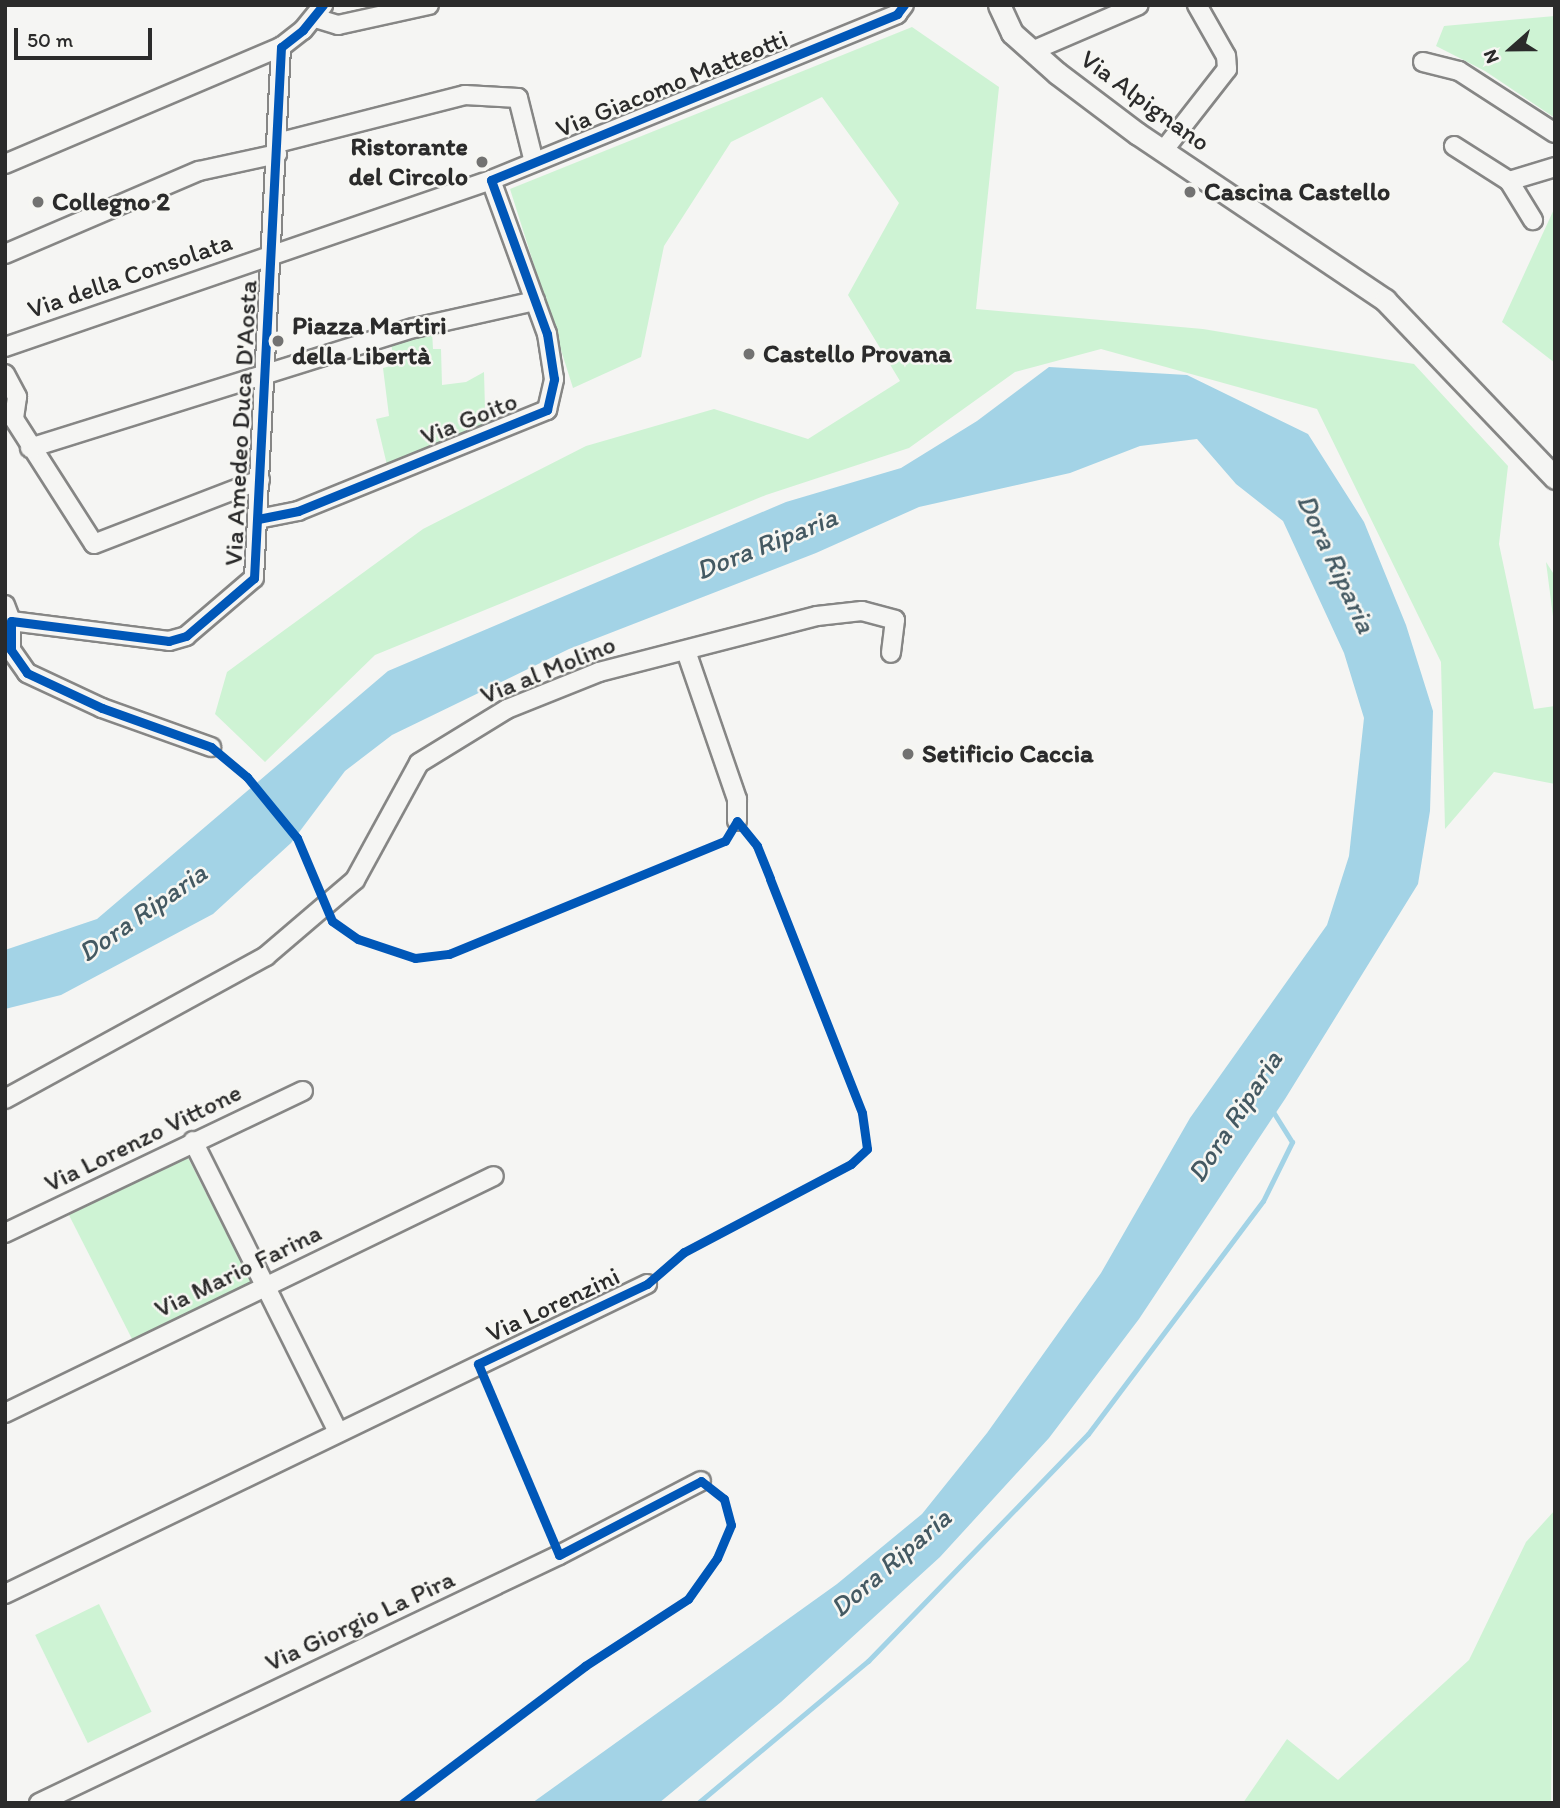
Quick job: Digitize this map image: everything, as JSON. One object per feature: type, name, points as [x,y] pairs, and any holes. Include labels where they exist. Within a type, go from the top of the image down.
[{"type":"street","points":[[5,164],[281,47],[319,12],[338,25],[429,5]]},
{"type":"street","name":"Via Giacomo Matteotti","points":[[271,255],[491,180],[897,14],[904,5]]},
{"type":"street","name":"Via Alpignano","points":[[999,5],[1012,33],[1032,51],[1163,151],[1385,300],[1555,478]]},
{"type":"street","points":[[1032,51],[1139,5]]},
{"type":"street","points":[[1163,151],[1227,69],[1221,46],[1196,5]]},
{"type":"street","name":"Via Amedeo Duca D'Aosta","points":[[7,617],[169,641],[186,636],[254,578],[281,47]]},
{"type":"street","points":[[1423,62],[1459,71],[1555,133]]},
{"type":"street","points":[[5,254],[199,171],[465,95],[518,98],[534,162]]},
{"type":"street","points":[[1454,146],[1508,181],[1533,220]]},
{"type":"street","points":[[1508,181],[1555,167]]},
{"type":"street","name":"Via Goito","points":[[258,519],[298,511],[547,410],[554,379],[547,334],[491,180]]},
{"type":"street","name":"Via della Consolata","points":[[5,347],[271,255]]},
{"type":"street","points":[[30,448],[414,328],[535,301]]},
{"type":"street","points":[[5,374],[17,397],[13,419],[94,544],[260,480]]},
{"type":"street","name":"Via al Molino","points":[[5,1099],[266,956],[355,880],[419,763],[507,709],[599,672],[817,615],[862,611],[895,620],[891,653]]},
{"type":"street","points":[[7,617],[11,650],[27,673],[102,708],[211,747]]},
{"type":"street","points":[[686,650],[737,799],[737,821]]},
{"type":"street","name":"Via Lorenzo Vittone","points":[[5,1233],[193,1141],[303,1091]]},
{"type":"street","points":[[193,1141],[337,1430]]},
{"type":"street","name":"Via Mario Farina","points":[[5,1413],[494,1176]]},
{"type":"street","name":"Via Lorenzini","points":[[5,1594],[337,1430],[647,1284]]},
{"type":"street","name":"Via Giorgio La Pira","points":[[39,1803],[559,1555],[701,1481]]},
{"type":"green space","points":[[1555,16],[1555,118],[1485,71],[1436,46],[1444,26]]},
{"type":"green space","points":[[912,27],[999,87],[976,309],[1203,329],[1414,364],[1508,466],[1499,544],[1534,709],[1555,706],[1555,784],[1494,772],[1445,829],[1441,662],[1317,409],[1101,349],[1015,372],[909,448],[766,495],[375,655],[265,762],[215,714],[227,672],[423,529],[586,446],[714,409],[808,439],[900,381],[848,295],[899,203],[822,97],[731,142],[664,246],[641,357],[573,388],[510,189]]},
{"type":"green space","points":[[1555,207],[1555,363],[1502,322]]},
{"type":"green space","points":[[432,331],[433,349],[441,349],[442,385],[466,382],[484,372],[485,409],[493,426],[387,465],[376,419],[389,416],[383,368],[394,365],[391,342]]},
{"type":"green space","points":[[1546,562],[1555,576],[1555,632]]},
{"type":"green space","points":[[186,1154],[253,1285],[135,1345],[68,1214]]},
{"type":"green space","points":[[1555,1510],[1551,1803],[1243,1803],[1287,1739],[1338,1780],[1469,1660],[1526,1542]]},
{"type":"green space","points":[[99,1604],[152,1712],[88,1743],[35,1635]]},
{"type":"water","name":"Dora Riparia","points":[[1049,367],[1187,375],[1308,434],[1364,522],[1406,625],[1433,711],[1430,811],[1418,884],[1285,1099],[1139,1319],[1049,1438],[940,1557],[781,1702],[659,1803],[532,1803],[837,1584],[922,1514],[987,1433],[1101,1273],[1190,1118],[1327,925],[1349,856],[1364,718],[1344,653],[1283,521],[1236,484],[1197,439],[1140,446],[1070,473],[919,507],[816,553],[569,649],[392,735],[345,771],[291,843],[213,914],[61,995],[5,1009],[5,950],[97,919],[388,671],[786,502],[901,468],[977,421]]},
{"type":"waterway","name":"Dora Riparia","points":[[698,1803],[868,1661],[1088,1434],[1263,1201],[1292,1142],[1273,1112]]},
{"type":"cycle path","points":[[323,5],[303,30],[281,47],[254,578],[186,636],[169,641],[11,621],[11,650],[27,673],[102,708],[211,747],[247,777],[297,838],[332,921],[358,939],[415,958],[449,954],[725,841],[737,821],[757,846],[862,1113],[867,1149],[851,1164],[684,1252],[647,1284],[478,1364],[559,1555],[701,1481],[724,1499],[731,1525],[717,1558],[688,1599],[585,1666],[403,1803]]},
{"type":"cycle path","points":[[258,519],[298,511],[547,410],[554,379],[547,334],[491,180],[897,14],[904,5]]},
{"type":"place","name":"Ristorante del Circolo","points":[[482,162]]},
{"type":"place","name":"Cascina Castello","points":[[1190,192]]},
{"type":"place","name":"Collegno 2","points":[[38,202]]},
{"type":"place","name":"Piazza Martiri della Libertà","points":[[278,341]]},
{"type":"place","name":"Castello Provana","points":[[749,354]]},
{"type":"place","name":"Setificio Caccia","points":[[908,754]]}]
